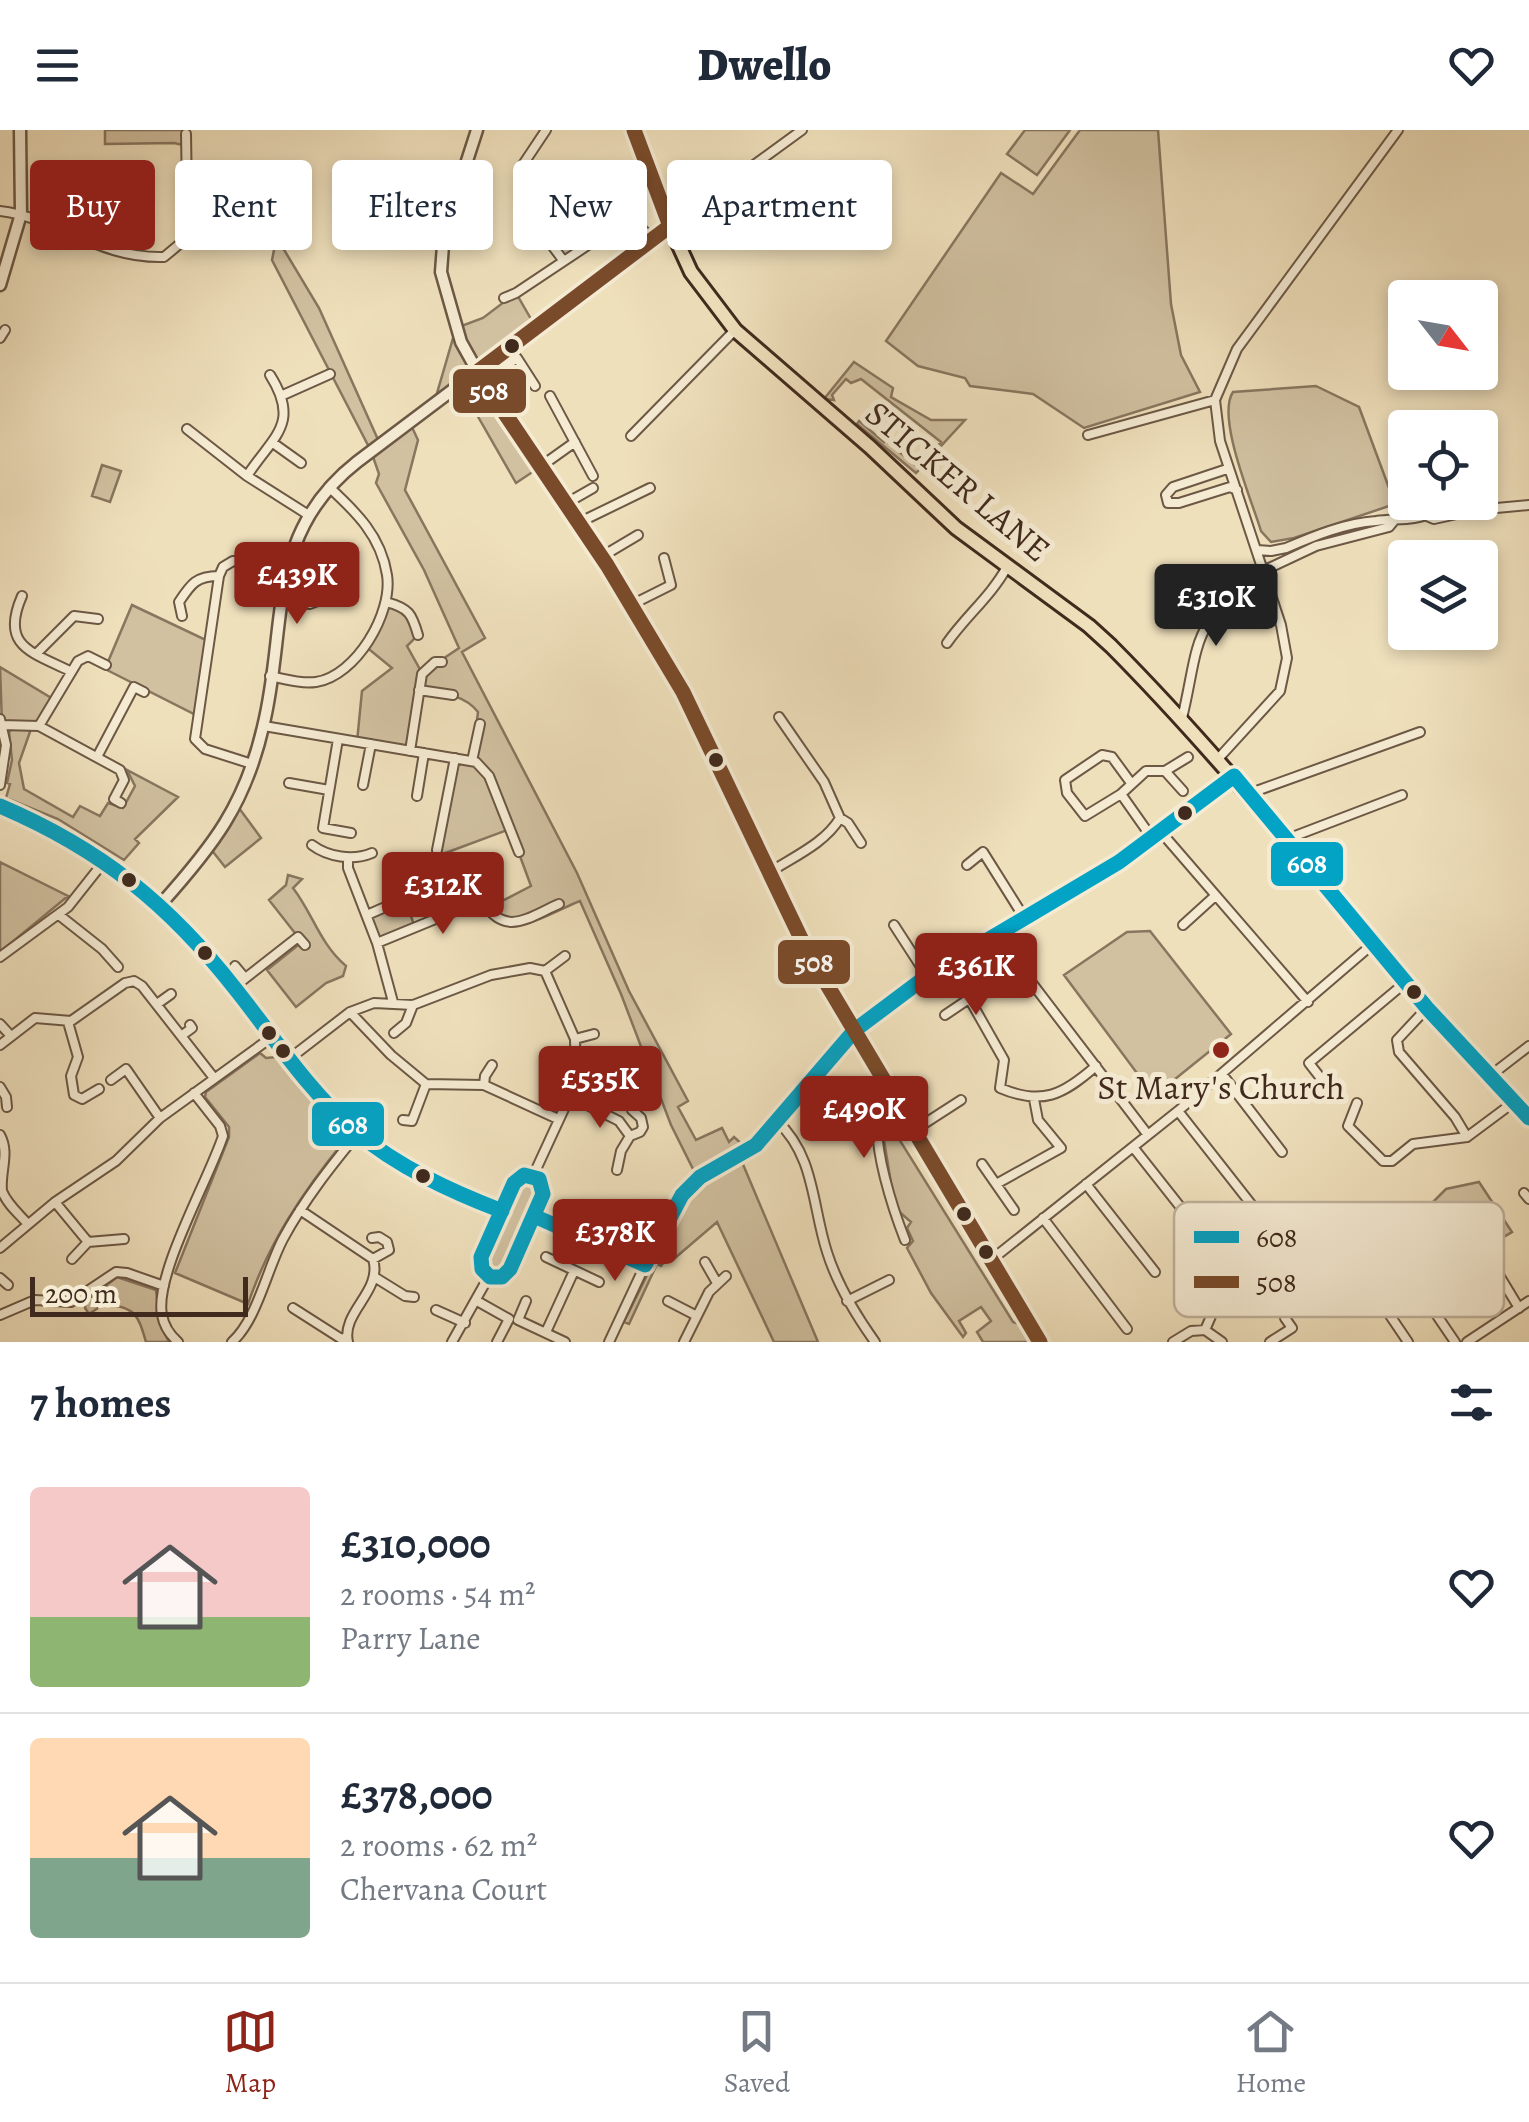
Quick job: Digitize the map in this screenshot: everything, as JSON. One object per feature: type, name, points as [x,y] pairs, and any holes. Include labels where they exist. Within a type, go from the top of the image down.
[{"type":"highway","name":"STICKER LANE","points":[[634,130],[667,218]]},
{"type":"highway","name":"STICKER LANE","points":[[682,250],[702,290],[735,330],[956,528],[1089,626],[1182,718],[1428,1008],[1529,1118]]},
{"type":"street","points":[[0,285],[22,214],[20,130]]},
{"type":"street","points":[[478,130],[444,232],[441,272],[456,328],[480,377],[631,606],[710,745],[807,950],[1040,1342]]},
{"type":"street","points":[[526,160],[546,130]]},
{"type":"street","points":[[761,160],[802,130]]},
{"type":"street","points":[[1217,760],[1284,682],[1287,658],[1264,571],[1220,441],[1215,400],[1238,349],[1398,130]]},
{"type":"street","points":[[0,211],[22,214],[118,254],[164,257],[182,242],[186,134]]},
{"type":"street","points":[[174,142],[188,146]]},
{"type":"street","points":[[161,904],[210,848],[232,811],[252,764],[264,726],[287,568],[307,514],[348,469],[480,377],[667,228]]},
{"type":"street","points":[[647,234],[652,238]]},
{"type":"street","points":[[555,250],[563,260]]},
{"type":"street","points":[[504,298],[579,250]]},
{"type":"street","points":[[631,436],[735,330]]},
{"type":"street","points":[[480,377],[517,358],[535,386]]},
{"type":"street","points":[[282,395],[330,374]]},
{"type":"street","points":[[247,476],[273,443],[286,409],[270,375]]},
{"type":"street","points":[[550,396],[593,476]]},
{"type":"street","points":[[1088,435],[1215,400]]},
{"type":"street","points":[[186,430],[247,476],[307,514]]},
{"type":"street","points":[[540,467],[575,442]]},
{"type":"street","points":[[273,443],[301,463]]},
{"type":"street","points":[[1228,466],[1227,470],[1173,487],[1166,495],[1168,503],[1230,487],[1236,490]]},
{"type":"street","points":[[270,676],[320,682],[343,669],[366,646],[386,602],[388,577],[380,549],[363,518],[329,486]]},
{"type":"street","points":[[565,504],[593,488]]},
{"type":"street","points":[[578,523],[650,488]]},
{"type":"street","points":[[1257,550],[1271,551],[1375,520],[1427,516],[1432,510],[1529,505]]},
{"type":"street","points":[[1264,571],[1316,546],[1388,527],[1394,521]]},
{"type":"street","points":[[601,557],[638,535]]},
{"type":"street","points":[[631,606],[671,585],[664,558]]},
{"type":"street","points":[[252,764],[205,749],[195,739],[218,576],[233,560],[287,568]]},
{"type":"street","points":[[947,644],[995,588],[1007,566]]},
{"type":"street","points":[[281,598],[310,604],[318,601],[321,581],[315,569]]},
{"type":"street","points":[[182,616],[179,602],[192,583],[202,576],[218,576]]},
{"type":"street","points":[[1182,718],[1202,632],[1227,602],[1268,588]]},
{"type":"street","points":[[22,596],[14,615],[13,632],[20,644],[70,671]]},
{"type":"street","points":[[386,602],[412,613],[418,635]]},
{"type":"street","points":[[36,654],[74,616],[98,619]]},
{"type":"street","points":[[38,726],[78,661],[88,656],[100,666]]},
{"type":"street","points":[[410,750],[426,668],[442,662]]},
{"type":"street","points":[[97,757],[134,687],[144,692]]},
{"type":"street","points":[[419,690],[453,695]]},
{"type":"street","points":[[780,717],[836,804],[840,818],[861,842]]},
{"type":"street","points":[[0,785],[6,765],[1,722],[38,726],[123,774],[124,782],[114,799],[121,803]]},
{"type":"street","points":[[472,761],[480,724]]},
{"type":"street","points":[[264,726],[472,761],[489,776],[519,852]]},
{"type":"street","points":[[1248,794],[1420,732]]},
{"type":"street","points":[[338,739],[323,828],[351,833]]},
{"type":"street","points":[[363,786],[371,744]]},
{"type":"street","points":[[417,796],[424,752]]},
{"type":"street","points":[[1131,783],[1112,757],[1102,755],[1065,780],[1067,793],[1085,816],[1121,794],[1146,771],[1165,771],[1188,757]]},
{"type":"street","points":[[437,850],[455,758]]},
{"type":"street","points":[[1165,771],[1182,791]]},
{"type":"street","points":[[609,1342],[678,1200],[703,1175],[756,1145],[855,1030],[928,976],[1119,862],[1234,776]]},
{"type":"street","points":[[290,782],[329,790]]},
{"type":"street","points":[[1121,794],[1152,838]]},
{"type":"street","points":[[1287,839],[1402,795]]},
{"type":"street","points":[[0,806],[66,834],[106,859],[161,904],[339,1116],[416,1172],[502,1211]]},
{"type":"street","points":[[770,872],[799,856],[834,828],[840,818]]},
{"type":"street","points":[[1162,832],[1308,1002]]},
{"type":"street","points":[[312,844],[320,852],[348,858],[372,853]]},
{"type":"street","points":[[967,866],[983,852],[1025,918]]},
{"type":"street","points":[[348,858],[393,1002]]},
{"type":"street","points":[[0,956],[58,915],[84,890],[106,859]]},
{"type":"street","points":[[367,915],[399,902],[404,894],[400,881]]},
{"type":"street","points":[[1183,925],[1215,896]]},
{"type":"street","points":[[377,943],[486,903],[494,918],[504,923],[559,904]]},
{"type":"street","points":[[58,915],[102,948],[118,967]]},
{"type":"street","points":[[894,925],[928,976]]},
{"type":"street","points":[[996,936],[1148,1134]]},
{"type":"street","points":[[234,987],[270,965],[298,937],[305,945]]},
{"type":"street","points":[[990,1261],[1222,1074],[1374,944]]},
{"type":"street","points":[[289,1059],[350,1012],[374,1003],[413,1005],[491,975],[530,968],[545,971],[565,956]]},
{"type":"street","points":[[235,966],[245,978]]},
{"type":"street","points":[[533,1176],[576,1083],[575,1038],[545,971]]},
{"type":"street","points":[[1314,1090],[1323,1081],[1310,1063],[1406,981]]},
{"type":"street","points":[[0,1045],[35,1018],[68,1022],[128,982],[140,984],[214,1078]]},
{"type":"street","points":[[944,1015],[985,988]]},
{"type":"street","points":[[157,1004],[171,994]]},
{"type":"street","points":[[970,1000],[1004,1060],[1000,1088],[1034,1100],[1075,1085],[1096,1066]]},
{"type":"street","points":[[394,1033],[406,1024],[413,1005]]},
{"type":"street","points":[[1428,1008],[1396,1040],[1400,1052],[1463,1127],[1467,1137]]},
{"type":"street","points":[[350,1012],[391,1055],[426,1084],[484,1085],[558,1118]]},
{"type":"street","points":[[68,1022],[78,1057],[71,1076],[77,1099],[99,1089]]},
{"type":"street","points":[[0,1024],[10,1036]]},
{"type":"street","points":[[181,1036],[192,1028],[190,1025]]},
{"type":"street","points":[[575,1038],[594,1034]]},
{"type":"street","points":[[0,1248],[55,1202],[116,1161],[160,1118],[272,1036]]},
{"type":"street","points":[[1499,1069],[1529,1046]]},
{"type":"street","points":[[605,1112],[616,1082],[632,1060]]},
{"type":"street","points":[[484,1085],[492,1066]]},
{"type":"street","points":[[111,1080],[126,1070],[160,1118]]},
{"type":"street","points":[[1222,1074],[1282,1152]]},
{"type":"street","points":[[403,1120],[412,1121],[426,1084]]},
{"type":"street","points":[[0,1087],[7,1107]]},
{"type":"street","points":[[178,1342],[162,1316],[164,1286],[223,1136],[220,1126],[194,1093]]},
{"type":"street","points":[[572,1098],[619,1121],[630,1136]]},
{"type":"street","points":[[895,1098],[882,1108],[878,1121],[889,1197],[905,1240]]},
{"type":"street","points":[[913,1131],[961,1100]]},
{"type":"street","points":[[998,1183],[1061,1148],[1038,1120],[1034,1100]]},
{"type":"street","points":[[1357,1102],[1348,1126],[1383,1161],[1392,1161],[1413,1144],[1467,1137],[1514,1102]]},
{"type":"street","points":[[617,1170],[621,1151],[630,1136],[644,1127],[632,1110]]},
{"type":"street","points":[[1178,1110],[1250,1202]]},
{"type":"street","points":[[778,1121],[803,1153],[828,1257],[848,1300],[875,1342]]},
{"type":"street","points":[[232,1342],[246,1326],[267,1271],[300,1210],[360,1132]]},
{"type":"street","points":[[0,1135],[5,1149],[2,1188],[6,1200],[27,1223]]},
{"type":"street","points":[[1133,1146],[1177,1202]]},
{"type":"street","points":[[982,1164],[1014,1210]]},
{"type":"street","points":[[533,1176],[541,1182],[543,1190],[534,1216],[508,1272],[498,1278],[489,1276],[480,1261],[502,1211],[517,1180],[533,1176]]},
{"type":"street","points":[[1086,1184],[1155,1272]]},
{"type":"street","points":[[55,1202],[88,1242]]},
{"type":"street","points":[[293,1308],[348,1341],[347,1330],[376,1278],[373,1259],[300,1210]]},
{"type":"street","points":[[534,1216],[645,1265]]},
{"type":"street","points":[[1043,1218],[1127,1329]]},
{"type":"street","points":[[372,1238],[387,1242],[388,1250],[373,1259]]},
{"type":"street","points":[[72,1259],[88,1242],[124,1240]]},
{"type":"street","points":[[546,1257],[598,1282]]},
{"type":"street","points":[[704,1262],[717,1282]]},
{"type":"street","points":[[546,1332],[574,1271]]},
{"type":"street","points":[[0,1314],[35,1300],[71,1302],[116,1272],[164,1286]]},
{"type":"street","points":[[452,1342],[489,1276]]},
{"type":"street","points":[[684,1342],[717,1282],[726,1276]]},
{"type":"street","points":[[376,1278],[405,1296],[414,1297]]},
{"type":"street","points":[[848,1300],[889,1280]]},
{"type":"street","points":[[1504,1282],[1520,1308]]},
{"type":"street","points":[[477,1301],[510,1319],[497,1342]]},
{"type":"street","points":[[526,1301],[518,1320],[565,1342]]},
{"type":"street","points":[[668,1301],[697,1316]]},
{"type":"street","points":[[1467,1342],[1529,1301]]},
{"type":"street","points":[[440,1314],[464,1323]]},
{"type":"street","points":[[1205,1330],[1211,1317]]},
{"type":"street","points":[[1390,1317],[1408,1342]]},
{"type":"street","points":[[1438,1317],[1455,1342]]},
{"type":"street","points":[[1270,1342],[1292,1328],[1285,1318]]},
{"type":"street","points":[[1173,1342],[1191,1331],[1205,1330],[1222,1342]]},
{"type":"shaded area","points":[[105,130],[185,130],[187,146],[105,144]]},
{"type":"shaded area","points":[[1025,130],[1070,130],[1037,175],[1007,154]]},
{"type":"shaded area","points":[[1080,130],[1158,130],[1171,304],[1181,355],[1200,392],[1084,428],[1033,394],[970,386],[965,378],[918,366],[886,341],[1001,173],[1033,194]]},
{"type":"shaded area","points":[[274,250],[284,250],[319,308],[380,444],[410,423],[418,440],[405,490],[485,638],[462,652],[577,873],[629,991],[688,1101],[678,1107],[696,1140],[722,1128],[729,1142],[734,1137],[744,1146],[695,1173],[671,1125],[580,901],[516,926],[493,920],[485,910],[531,886],[510,829],[440,855],[455,758],[472,760],[478,712],[459,698],[420,690],[410,751],[357,742],[362,691],[392,668],[365,646],[386,602],[403,606],[418,635],[407,646],[422,673],[459,648],[424,570],[376,483],[379,474],[371,451],[272,260]]},
{"type":"shaded area","points":[[555,250],[579,250],[563,260]]},
{"type":"shaded area","points":[[516,293],[535,326],[478,373],[540,467],[516,483],[461,387],[433,407],[456,328],[483,318]]},
{"type":"shaded area","points":[[854,362],[893,388],[891,397],[931,420],[965,420],[916,473],[857,424],[859,421],[884,442],[890,437],[894,441],[891,445],[919,468],[941,442],[861,379],[851,383],[846,379],[832,395],[834,400],[824,399]]},
{"type":"shaded area","points":[[1316,386],[1359,407],[1388,485],[1388,506],[1271,542],[1261,531],[1237,460],[1229,420],[1233,392]]},
{"type":"shaded area","points":[[102,465],[121,471],[110,502],[92,496]]},
{"type":"shaded area","points":[[293,552],[316,572],[318,601],[281,598]]},
{"type":"shaded area","points":[[132,605],[208,641],[196,715],[105,669]]},
{"type":"shaded area","points":[[0,667],[53,699],[39,726],[2,725]]},
{"type":"shaded area","points":[[12,729],[31,729],[19,763],[24,789],[73,817],[80,806],[100,816],[108,803],[123,808],[135,786],[127,770],[178,797],[135,839],[139,843],[124,860],[58,819],[6,798]]},
{"type":"shaded area","points":[[236,804],[261,838],[225,867],[210,848]]},
{"type":"shaded area","points":[[0,862],[68,896],[0,952]]},
{"type":"shaded area","points":[[288,875],[302,879],[293,888],[330,948],[346,966],[343,976],[326,983],[296,1007],[267,970],[302,942],[269,900],[286,885]]},
{"type":"shaded area","points":[[404,895],[415,928],[377,943],[367,915]]},
{"type":"shaded area","points":[[1150,931],[1231,1034],[1154,1096],[1064,975],[1127,932]]},
{"type":"shaded area","points":[[260,1053],[266,1058],[276,1057],[310,1098],[343,1129],[341,1136],[345,1140],[289,1218],[266,1259],[248,1304],[175,1273],[229,1137],[229,1127],[205,1097],[206,1092]]},
{"type":"shaded area","points":[[886,1125],[891,1126],[1013,1322],[1019,1324],[1031,1342],[983,1342],[977,1332],[991,1321],[981,1307],[959,1321],[966,1333],[963,1337],[931,1293],[907,1248],[913,1241],[907,1228],[911,1222],[895,1208],[883,1134]]},
{"type":"shaded area","points":[[742,1162],[818,1342],[774,1342],[717,1222],[675,1258],[669,1255],[661,1266],[657,1264],[629,1324],[624,1322],[680,1208],[707,1178]]},
{"type":"shaded area","points":[[524,1180],[537,1183],[538,1196],[504,1269],[497,1271],[488,1265],[487,1257]]},
{"type":"shaded area","points":[[1479,1182],[1492,1202],[1433,1202],[1446,1189]]},
{"type":"shaded area","points":[[1504,1220],[1512,1232],[1504,1237]]},
{"type":"shaded area","points":[[117,1277],[156,1290],[160,1324],[169,1342],[146,1342],[137,1318],[123,1307],[104,1304],[89,1314],[86,1301]]},
{"type":"transit line","name":"508","points":[[634,130],[670,226],[477,372],[607,565],[683,692],[807,951],[1040,1342]]},
{"type":"transit line","name":"608","points":[[534,1216],[645,1265],[682,1195],[700,1177],[756,1145],[855,1030],[927,976],[1119,862],[1234,776],[1427,1008],[1529,1118]]},
{"type":"transit line","name":"608","points":[[0,806],[102,861],[159,906],[212,960],[307,1082],[355,1131],[425,1177],[502,1211]]},
{"type":"transit line","name":"608","points":[[524,1175],[539,1179],[543,1194],[510,1269],[502,1277],[490,1277],[482,1269],[481,1257],[514,1183],[524,1175]]},
{"type":"place","name":"St Mary's Church","points":[[1221,1050]]}]
